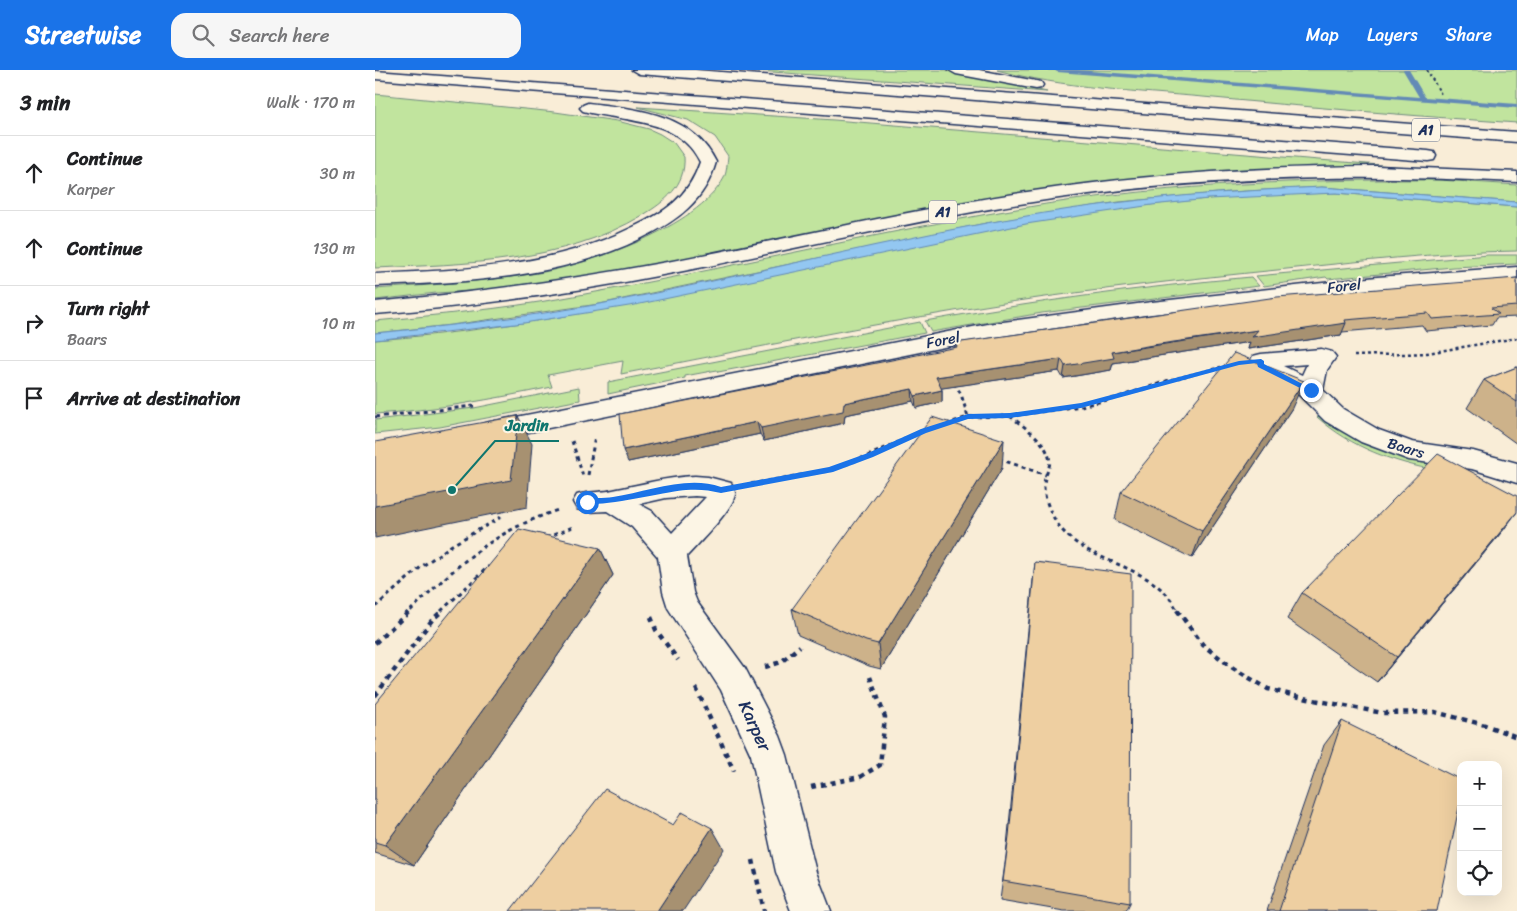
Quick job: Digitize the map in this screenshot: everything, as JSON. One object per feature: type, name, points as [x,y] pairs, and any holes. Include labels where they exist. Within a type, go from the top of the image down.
[{"type":"main road","name":"A1","points":[[639,70],[1517,137]]},
{"type":"main road","name":"A1","points":[[956,70],[1051,87],[1243,108],[1335,124]]},
{"type":"main road","name":"A1","points":[[375,75],[1444,157]]},
{"type":"main road","points":[[375,86],[599,110],[649,118],[680,130],[698,144],[708,162],[696,190],[679,208],[640,232],[605,248],[558,262],[501,271],[444,277],[375,280]]},
{"type":"main road","points":[[1474,159],[1517,163]]},
{"type":"main road","name":"A1","points":[[375,308],[504,294],[597,281],[960,209],[1103,187],[1188,178],[1330,172],[1517,177]]},
{"type":"main road","name":"Forel","points":[[469,435],[989,332],[1152,308],[1386,282],[1517,273]]},
{"type":"main road","points":[[1261,361],[1321,356],[1324,359],[1315,370],[1311,390]]},
{"type":"main road","name":"Baars","points":[[1261,361],[1260,365],[1311,390],[1334,415],[1370,436],[1409,451],[1473,460],[1517,474]]},
{"type":"main road","points":[[711,486],[721,490],[721,496],[716,504],[672,554],[643,519],[599,501],[687,487],[711,486]]},
{"type":"main road","name":"Karper","points":[[672,554],[677,592],[684,608],[733,679],[762,736],[769,756],[796,872],[811,911]]},
{"type":"path","points":[[1427,70],[1441,94]]},
{"type":"path","points":[[1324,359],[1427,353],[1517,338]]},
{"type":"path","points":[[941,425],[968,417],[1010,416],[1098,402],[1220,367],[1261,361]]},
{"type":"path","points":[[951,378],[961,394],[968,417]]},
{"type":"path","points":[[1010,416],[1038,440],[1049,456],[1050,464],[1046,475],[1045,488],[1049,508],[1059,526],[1096,555],[1127,568],[1163,590],[1203,645],[1233,668],[1268,689],[1383,713],[1435,712],[1485,725],[1517,737]]},
{"type":"path","points":[[721,490],[830,470],[871,455],[924,431],[931,436]]},
{"type":"path","points":[[589,469],[595,436]]},
{"type":"path","points":[[571,441],[580,471]]},
{"type":"path","points":[[993,457],[1046,475]]},
{"type":"path","points":[[375,643],[451,570],[488,542],[546,513],[599,501]]},
{"type":"path","points":[[375,606],[421,567],[452,544],[503,516]]},
{"type":"path","points":[[541,540],[574,526]]},
{"type":"path","points":[[375,696],[432,620],[476,577],[496,562]]},
{"type":"path","points":[[647,609],[656,630],[680,662]]},
{"type":"path","points":[[733,679],[781,662],[800,646]]},
{"type":"path","points":[[777,793],[860,777],[881,765],[885,717],[870,677]]},
{"type":"path","points":[[693,682],[719,735],[735,774]]},
{"type":"path","points":[[752,857],[764,911]]},
{"type":"green space","points":[[744,70],[946,70],[1047,92]]},
{"type":"green space","points":[[997,70],[1517,70],[1517,123],[1099,88],[1047,81]]},
{"type":"green space","points":[[375,94],[555,112],[617,121],[649,129],[674,143],[684,157],[682,176],[673,192],[651,210],[612,231],[580,243],[547,252],[513,258],[444,265],[375,268]]},
{"type":"green space","points":[[638,107],[834,120],[1416,168],[1117,182],[536,287],[436,293],[375,300],[375,289],[497,279],[560,268],[613,252],[667,227],[691,212],[711,196],[724,178],[728,156],[715,137],[688,120]]},
{"type":"green space","points":[[1439,180],[1517,185],[1517,202],[1322,187],[1229,192],[1119,202],[986,223],[599,304],[451,325],[375,333],[375,321],[493,309],[563,298],[985,214],[1046,204],[1193,187],[1242,184]]},
{"type":"green space","points":[[1336,193],[1517,207],[1517,251],[1427,255],[1367,261],[1143,284],[1010,302],[864,327],[621,374],[623,361],[548,375],[552,387],[420,410],[375,414],[375,340],[496,327],[616,307],[974,233],[1093,213],[1214,198]]},
{"type":"green space","points":[[1488,255],[1517,255],[1517,264],[1453,267],[1328,279],[1326,277],[1264,286],[1256,276]]},
{"type":"green space","points":[[1251,277],[1259,286],[1042,313],[931,332],[925,321],[1087,296]]},
{"type":"green space","points":[[920,322],[925,333],[718,372],[717,370],[685,376],[685,378],[608,394],[608,382]]},
{"type":"green space","points":[[579,387],[580,400],[440,427],[375,434],[375,420],[474,408]]},
{"type":"green space","points":[[1324,414],[1430,462],[1438,471],[1389,458],[1359,445],[1330,428],[1317,417]]},
{"type":"water","points":[[1322,187],[1517,202],[1517,207],[1336,193],[1208,199],[1152,205],[1026,224],[635,305],[524,323],[375,340],[375,333],[488,321],[600,304],[933,233],[1044,213],[1113,203],[1183,196]]},
{"type":"building","points":[[1517,278],[1517,306],[1491,308],[1499,314],[1432,319],[1428,313],[1345,320],[1346,323],[1252,337],[1258,330],[1153,345],[1112,352],[1114,358],[1065,366],[1061,359],[936,377],[942,390],[915,396],[912,389],[844,403],[843,411],[761,428],[757,422],[623,450],[620,414],[957,347],[955,343],[1277,297]]},
{"type":"building","points":[[1234,353],[1304,381],[1202,531],[1121,492]]},
{"type":"building","points":[[1517,367],[1517,402],[1484,380]]},
{"type":"building","points":[[518,416],[511,480],[375,506],[375,442]]},
{"type":"building","points":[[932,417],[1004,440],[878,644],[866,641],[792,609]]},
{"type":"building","points":[[1438,454],[1517,496],[1517,512],[1397,657],[1302,593]]},
{"type":"building","points":[[519,529],[600,548],[385,845],[375,842],[375,704]]},
{"type":"building","points":[[1035,562],[1131,574],[1130,903],[1003,881]]},
{"type":"building","points":[[1342,721],[1457,778],[1457,817],[1437,911],[1279,911]]},
{"type":"building","points":[[605,789],[673,825],[682,812],[712,828],[657,911],[510,911]]},
{"type":"waterway","points":[[1057,70],[1517,106]]},
{"type":"waterway","points":[[1406,70],[1422,97]]},
{"type":"place","name":"Jardin","points":[[452,490]]},
{"type":"route","points":[[587,502],[611,501],[687,487],[711,486],[721,490],[830,470],[871,455],[924,431],[968,417],[1010,416],[1081,406],[1130,394],[1166,381],[1239,363],[1261,361],[1260,365],[1311,390]]}]
